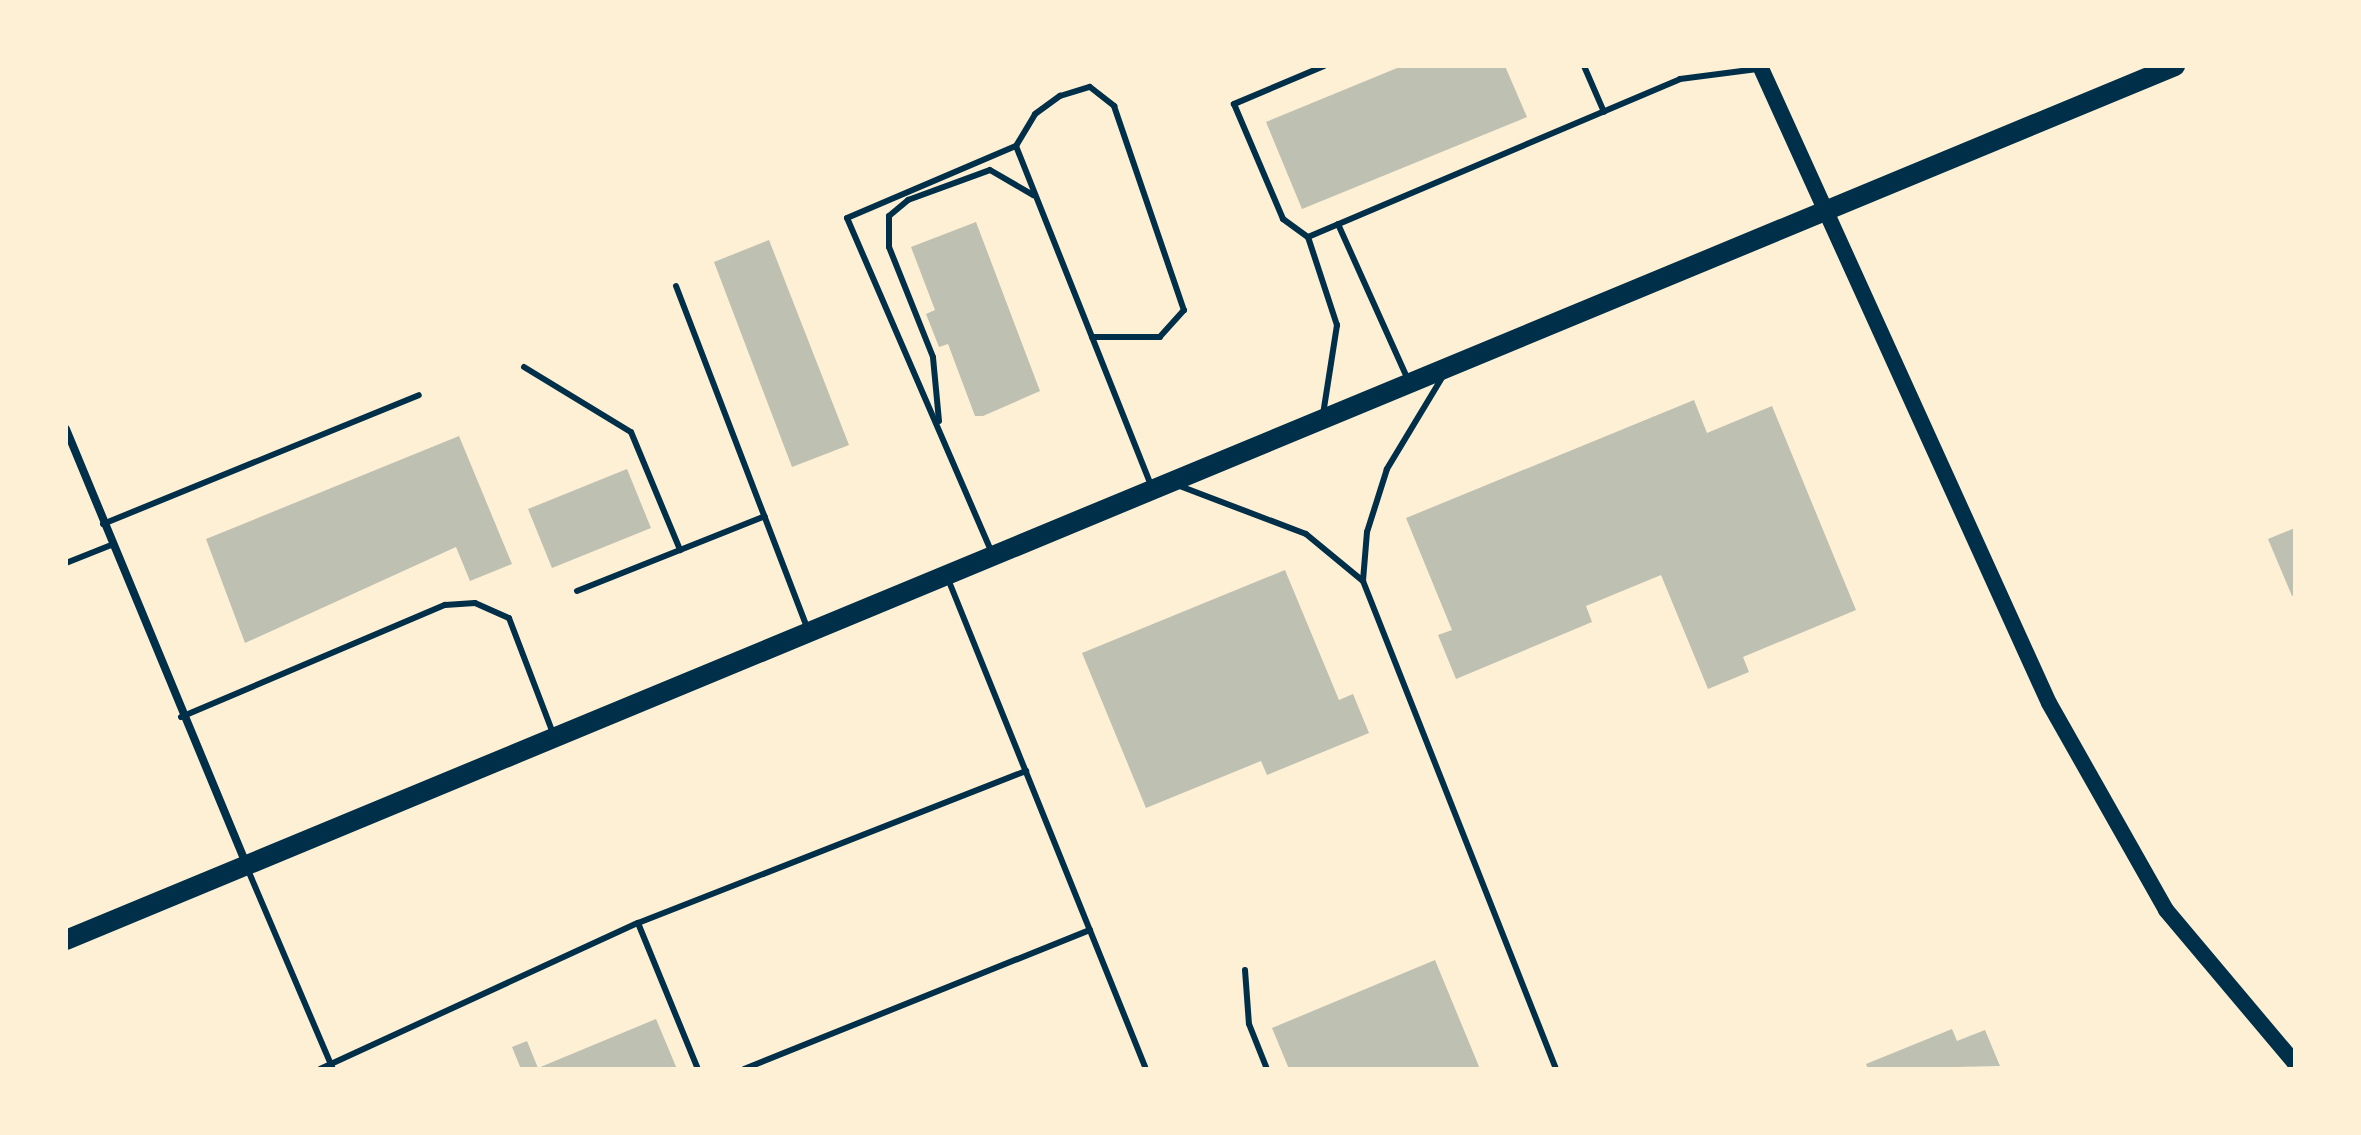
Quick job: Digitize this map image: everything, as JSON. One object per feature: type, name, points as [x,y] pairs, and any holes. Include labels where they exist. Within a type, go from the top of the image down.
[{"type":"main road","points":[[66,940],[2175,66]]},
{"type":"main road","points":[[1760,67],[2049,703],[2166,910],[2295,1063]]},
{"type":"street","points":[[66,429],[181,717],[246,865]]},
{"type":"lane","points":[[1321,421],[1337,325],[1308,237],[1283,219],[1234,104],[1324,66]]},
{"type":"lane","points":[[1584,66],[1604,112]]},
{"type":"lane","points":[[1308,237],[1704,72],[1760,67]]},
{"type":"lane","points":[[993,556],[847,218],[1016,146],[1035,114],[1060,96],[1090,87],[1114,106],[1184,310],[1160,337],[1092,337]]},
{"type":"lane","points":[[1016,146],[1092,337],[1162,487],[1306,534],[1363,581]]},
{"type":"lane","points":[[939,426],[933,357],[889,247],[889,216],[908,200],[990,170],[1036,197]]},
{"type":"lane","points":[[1338,224],[1410,385]]},
{"type":"lane","points":[[676,286],[809,632]]},
{"type":"lane","points":[[524,367],[631,432],[680,550]]},
{"type":"lane","points":[[1448,369],[1387,469],[1367,532],[1363,581],[1556,1069]]},
{"type":"lane","points":[[103,524],[419,395]]},
{"type":"lane","points":[[577,591],[765,516]]},
{"type":"lane","points":[[66,563],[111,545]]},
{"type":"lane","points":[[947,576],[1146,1069]]},
{"type":"lane","points":[[181,717],[445,605],[475,603],[509,618],[555,739]]},
{"type":"lane","points":[[320,1069],[638,923],[1026,771]]},
{"type":"lane","points":[[246,865],[332,1066]]},
{"type":"lane","points":[[638,923],[698,1069]]},
{"type":"lane","points":[[744,1069],[1090,930]]},
{"type":"lane","points":[[1245,970],[1249,1024],[1267,1069]]},
{"type":"building","points":[[1402,66],[1505,66],[1527,117],[1302,209],[1266,122]]},
{"type":"building","points":[[976,222],[1040,391],[983,416],[975,416],[948,344],[939,347],[926,314],[935,310],[911,247]]},
{"type":"building","points":[[769,240],[849,445],[792,467],[714,262]]},
{"type":"building","points":[[1694,400],[1707,433],[1772,406],[1856,610],[1743,657],[1749,672],[1708,689],[1661,575],[1586,606],[1592,622],[1456,679],[1438,635],[1452,630],[1406,518]]},
{"type":"building","points":[[459,436],[512,564],[470,581],[456,547],[245,643],[206,539]]},
{"type":"building","points":[[627,469],[651,528],[552,568],[528,509]]},
{"type":"building","points":[[2295,528],[2295,594],[2292,596],[2268,539]]},
{"type":"building","points":[[1285,570],[1339,700],[1353,694],[1369,733],[1267,775],[1261,761],[1146,808],[1082,653]]},
{"type":"building","points":[[1435,960],[1480,1069],[1289,1069],[1272,1028]]},
{"type":"building","points":[[656,1019],[677,1069],[521,1069],[512,1047],[527,1041],[538,1068]]},
{"type":"building","points":[[1952,1029],[1957,1041],[1985,1030],[2000,1066],[1868,1069],[1866,1064]]}]
